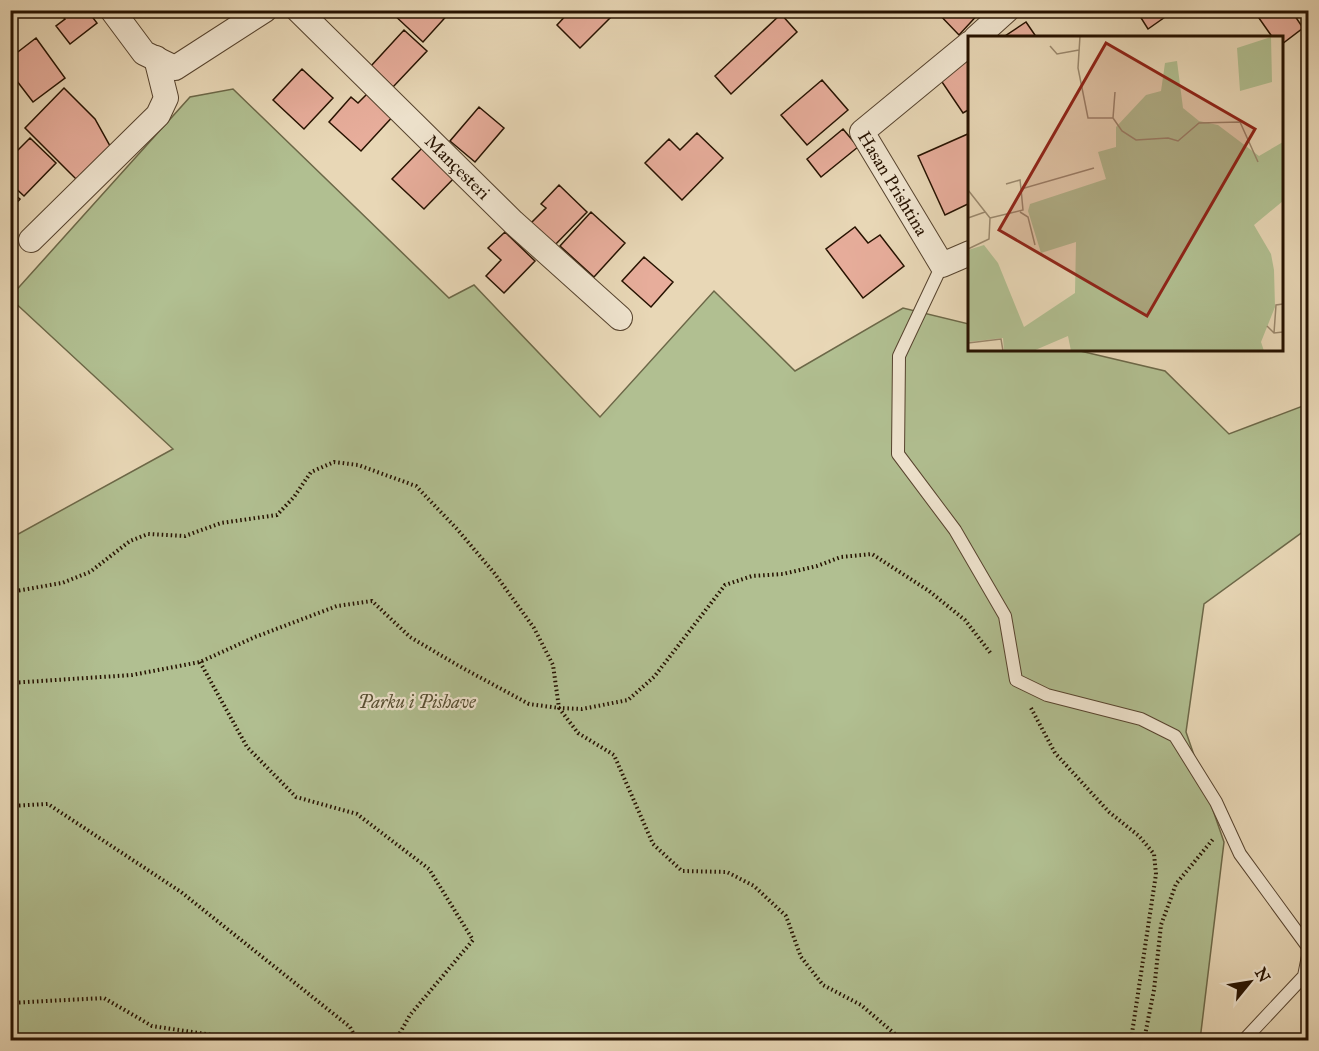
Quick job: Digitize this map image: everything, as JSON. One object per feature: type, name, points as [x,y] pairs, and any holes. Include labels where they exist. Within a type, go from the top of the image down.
[{"type":"street","points":[[112,10],[144,53],[175,68],[266,10]]},
{"type":"street","name":"Mançesteri","points":[[298,10],[513,222],[620,318]]},
{"type":"street","points":[[978,36],[1007,10]]},
{"type":"street","name":"Hasan Prishtina","points":[[942,266],[862,132],[968,44]]},
{"type":"street","points":[[31,240],[158,115],[166,98],[156,58]]},
{"type":"street","points":[[942,266],[968,253]]},
{"type":"lane","points":[[942,266],[899,356],[898,454],[955,530],[1005,616],[1016,680],[1047,695],[1141,719],[1175,736],[1216,802],[1240,854],[1308,947]]},
{"type":"lane","points":[[1244,1041],[1304,976],[1308,956]]},
{"type":"path","points":[[10,592],[62,583],[90,572],[130,541],[148,534],[185,537],[221,523],[277,514],[294,497],[311,472],[334,462],[358,465],[416,486],[495,574],[534,628],[554,665],[559,708],[578,733],[614,755],[653,844],[682,871],[727,872],[754,886],[786,916],[801,957],[823,986],[861,1005],[902,1041]]},
{"type":"path","points":[[10,683],[132,675],[200,662],[255,637],[337,606],[372,601],[410,637],[529,704],[582,709],[628,700],[654,677],[725,585],[752,576],[783,574],[817,566],[841,557],[872,554],[929,591],[965,620],[1001,667],[1016,680],[1054,753],[1108,812],[1138,836],[1154,854],[1156,874],[1131,1041]]},
{"type":"path","points":[[200,662],[247,747],[296,796],[357,814],[429,869],[473,940],[410,1016],[396,1041]]},
{"type":"path","points":[[10,806],[48,804],[181,892],[350,1027],[357,1041]]},
{"type":"path","points":[[1144,1041],[1154,990],[1161,925],[1176,884],[1191,863],[1226,825]]},
{"type":"path","points":[[10,1003],[104,998],[152,1026],[246,1041]]},
{"type":"green space","name":"Parku i Pishave","points":[[233,89],[449,298],[474,285],[600,417],[714,291],[795,371],[903,308],[968,324],[968,351],[1080,351],[1165,371],[1229,434],[1308,404],[1308,528],[1204,604],[1186,732],[1224,842],[1200,1040],[11,1040],[11,538],[173,449],[11,299],[11,296],[190,97]]},
{"type":"building","points":[[58,10],[87,10],[97,23],[70,44],[56,26],[65,19]]},
{"type":"building","points":[[394,10],[452,10],[423,42],[392,13]]},
{"type":"building","points":[[571,10],[604,10],[611,17],[580,48],[557,25]]},
{"type":"building","points":[[935,10],[982,10],[959,35]]},
{"type":"building","points":[[1136,10],[1175,10],[1148,29]]},
{"type":"building","points":[[1291,10],[1303,28],[1283,43],[1283,36],[1272,36],[1254,11]]},
{"type":"building","points":[[781,14],[797,32],[731,94],[715,76]]},
{"type":"building","points":[[1026,22],[1036,36],[1005,36]]},
{"type":"building","points":[[404,30],[427,51],[393,87],[371,66]]},
{"type":"building","points":[[36,38],[65,78],[33,102],[10,72],[10,58]]},
{"type":"building","points":[[968,60],[968,110],[963,113],[940,79]]},
{"type":"building","points":[[302,69],[333,98],[304,129],[273,100]]},
{"type":"building","points":[[822,80],[848,110],[807,145],[781,115]]},
{"type":"building","points":[[10,81],[17,90],[10,94]]},
{"type":"building","points":[[64,88],[95,119],[110,146],[77,180],[25,128]]},
{"type":"building","points":[[371,90],[396,113],[361,151],[329,122],[351,97],[358,103]]},
{"type":"building","points":[[479,107],[504,128],[475,162],[450,141]]},
{"type":"building","points":[[843,129],[858,147],[821,177],[807,159]]},
{"type":"building","points":[[697,133],[723,158],[682,200],[645,163],[669,139],[680,150]]},
{"type":"building","points":[[968,134],[968,204],[945,215],[918,156]]},
{"type":"building","points":[[30,138],[56,163],[24,196],[10,183],[10,158]]},
{"type":"building","points":[[426,144],[458,174],[424,209],[392,179]]},
{"type":"building","points":[[559,185],[587,212],[554,246],[531,223],[546,208],[541,204]]},
{"type":"building","points":[[10,191],[20,199],[10,210]]},
{"type":"building","points":[[591,212],[625,243],[594,277],[560,246]]},
{"type":"building","points":[[855,227],[868,243],[880,235],[904,266],[863,298],[826,249]]},
{"type":"building","points":[[505,232],[535,261],[504,293],[486,276],[501,260],[488,248]]},
{"type":"building","points":[[644,257],[673,282],[651,307],[622,281]]}]
